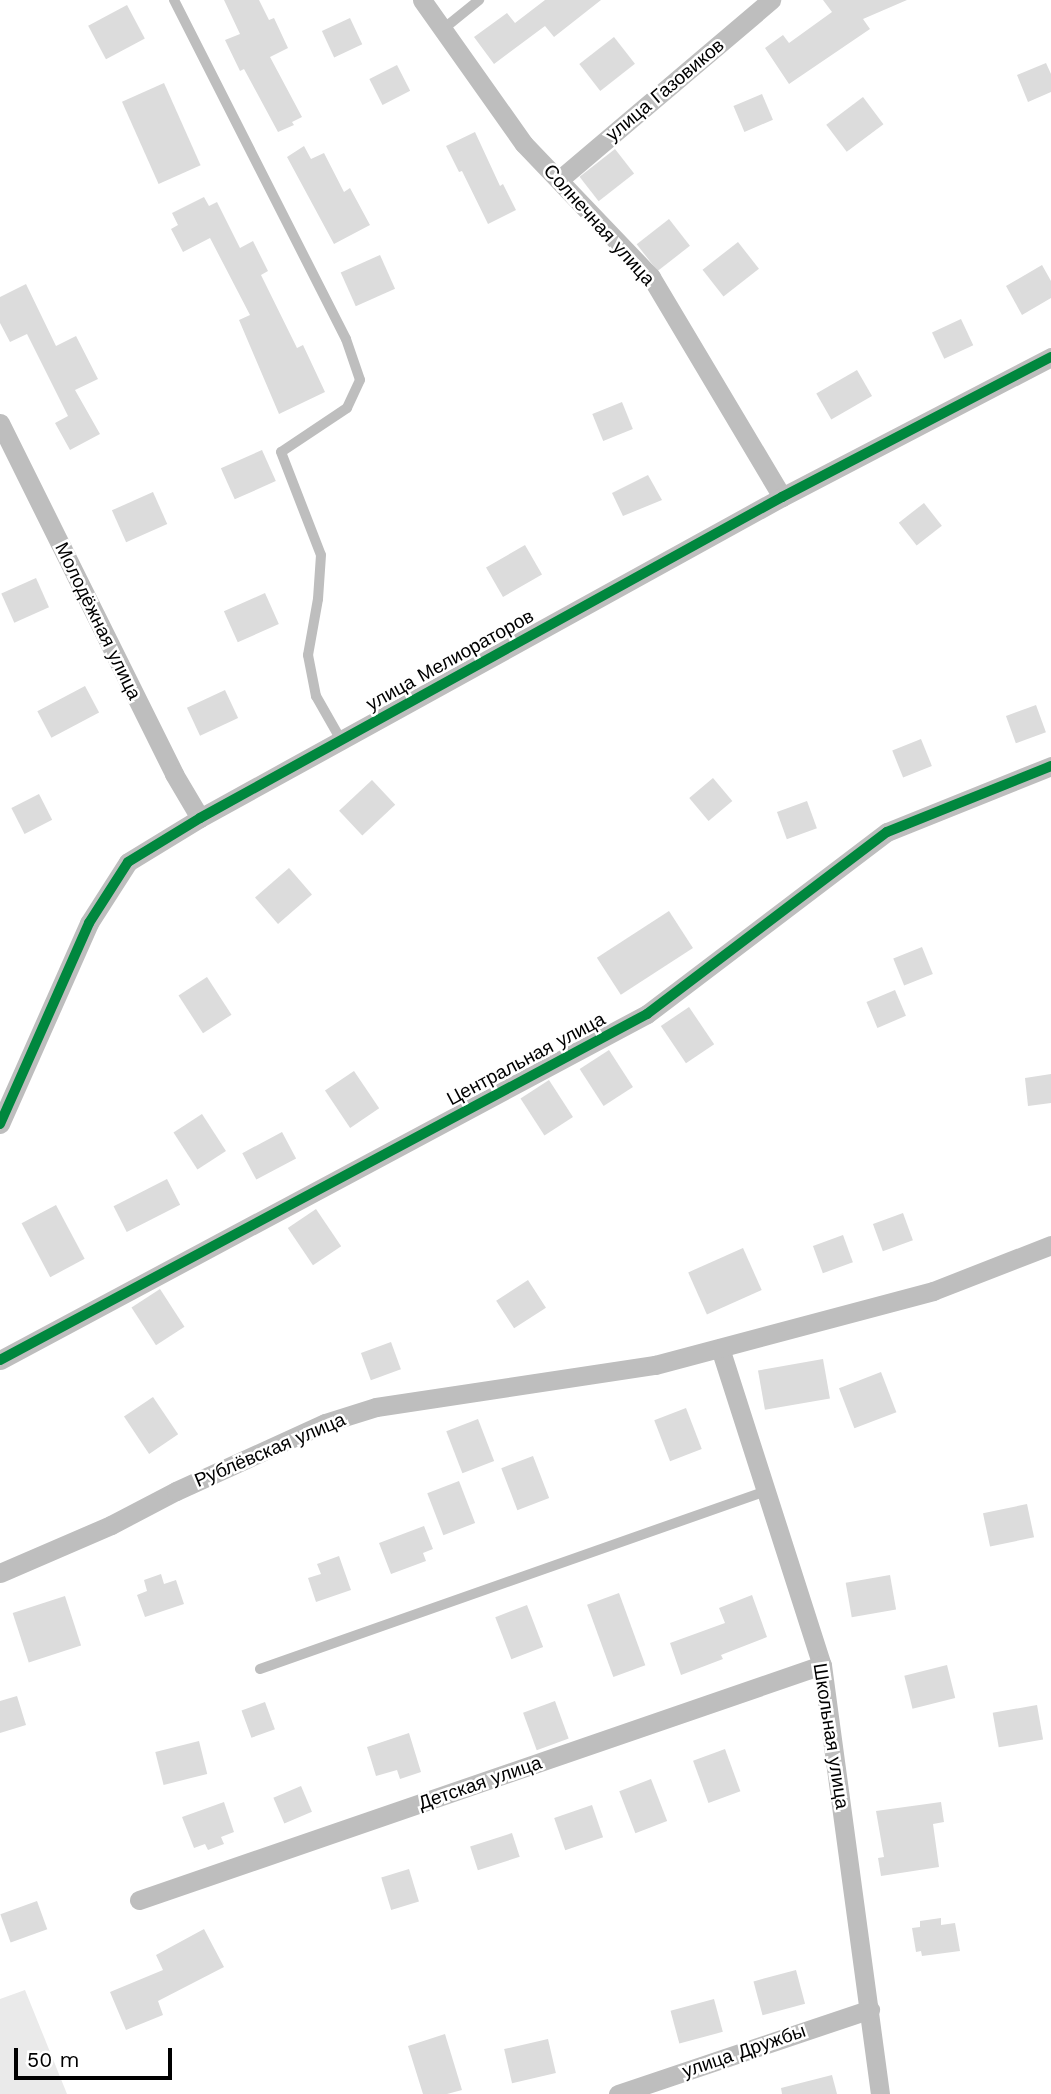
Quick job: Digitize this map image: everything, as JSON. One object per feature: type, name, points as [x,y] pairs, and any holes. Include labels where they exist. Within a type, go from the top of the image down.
[{"type":"street","name":"Солнечная улица","points":[[422,0],[524,144],[651,277],[782,497]]},
{"type":"street","name":"улица Газовиков","points":[[559,179],[771,0]]},
{"type":"street","name":"улица Мелиораторов","points":[[0,1124],[89,923],[128,862],[200,818],[782,497],[1051,357]]},
{"type":"street","name":"Молодёжная улица","points":[[0,423],[174,774],[200,818]]},
{"type":"street","name":"Центральная улица","points":[[0,1360],[647,1014],[887,832],[1051,766]]},
{"type":"street","name":"Рублёвская улица","points":[[0,1573],[325,1423],[363,1411],[655,1365],[933,1291],[1051,1245]]},
{"type":"street","name":"Школьная улица","points":[[720,1348],[822,1665],[880,2094]]},
{"type":"street","name":"Детская улица","points":[[139,1900],[822,1665]]},
{"type":"street","name":"улица Дружбы","points":[[618,2094],[870,2009]]},
{"type":"lane","points":[[174,0],[346,339],[360,380],[347,408],[281,452],[321,555],[318,598],[308,655],[316,696],[341,740]]},
{"type":"lane","points":[[442,30],[479,0]]},
{"type":"lane","points":[[260,1668],[766,1491]]},
{"type":"shaded area","points":[[25,1990],[67,2094],[0,2094],[0,1999]]},
{"type":"building","points":[[224,0],[259,0],[269,20],[274,18],[288,48],[270,57],[302,117],[292,122],[294,125],[278,132],[244,69],[240,71],[225,40],[240,34]]},
{"type":"building","points":[[545,0],[601,0],[554,37],[545,26],[494,64],[474,37],[507,13],[515,23]]},
{"type":"building","points":[[823,0],[907,0],[863,19],[870,29],[789,84],[765,48],[783,35],[789,43],[832,12]]},
{"type":"building","points":[[127,5],[145,39],[106,59],[88,26]]},
{"type":"building","points":[[350,18],[362,44],[334,57],[322,31]]},
{"type":"building","points":[[614,37],[635,64],[600,91],[579,64]]},
{"type":"building","points":[[1046,63],[1051,74],[1051,92],[1028,102],[1017,75]]},
{"type":"building","points":[[397,65],[410,91],[383,105],[369,79]]},
{"type":"building","points":[[164,83],[201,165],[159,184],[122,102]]},
{"type":"building","points":[[762,94],[773,120],[744,132],[733,106]]},
{"type":"building","points":[[863,97],[883,124],[847,152],[826,125]]},
{"type":"building","points":[[475,132],[500,186],[503,184],[516,210],[488,224],[462,171],[459,172],[446,146]]},
{"type":"building","points":[[304,146],[311,159],[324,153],[344,192],[350,188],[370,225],[334,244],[287,157]]},
{"type":"building","points":[[615,149],[634,173],[599,201],[580,177]]},
{"type":"building","points":[[204,197],[209,206],[217,202],[240,248],[253,241],[268,271],[261,275],[297,348],[303,345],[325,392],[279,414],[239,320],[250,315],[210,238],[183,252],[171,229],[178,225],[172,213]]},
{"type":"building","points":[[669,219],[690,246],[658,271],[637,244]]},
{"type":"building","points":[[738,242],[759,269],[723,296],[703,270]]},
{"type":"building","points":[[380,255],[395,289],[356,306],[341,272]]},
{"type":"building","points":[[1042,265],[1051,281],[1051,298],[1022,315],[1006,286]]},
{"type":"building","points":[[26,284],[56,346],[76,336],[98,379],[75,390],[100,434],[70,450],[55,423],[68,416],[27,334],[10,342],[0,323],[0,297]]},
{"type":"building","points":[[961,319],[973,345],[944,359],[932,333]]},
{"type":"building","points":[[857,370],[872,396],[831,419],[816,394]]},
{"type":"building","points":[[622,402],[633,429],[603,441],[592,414]]},
{"type":"building","points":[[262,450],[276,481],[235,499],[221,468]]},
{"type":"building","points":[[648,475],[662,500],[623,516],[612,493]]},
{"type":"building","points":[[153,492],[167,524],[126,542],[112,510]]},
{"type":"building","points":[[924,503],[942,526],[917,546],[899,523]]},
{"type":"building","points":[[525,545],[542,574],[503,597],[486,568]]},
{"type":"building","points":[[36,578],[49,607],[14,623],[1,593]]},
{"type":"building","points":[[265,593],[279,624],[238,642],[224,611]]},
{"type":"building","points":[[85,686],[99,712],[51,738],[37,711]]},
{"type":"building","points":[[225,690],[238,718],[200,736],[187,708]]},
{"type":"building","points":[[1036,705],[1046,732],[1016,743],[1006,716]]},
{"type":"building","points":[[921,739],[932,766],[903,778],[892,751]]},
{"type":"building","points":[[713,778],[732,801],[709,821],[689,798]]},
{"type":"building","points":[[372,780],[395,805],[362,836],[339,811]]},
{"type":"building","points":[[39,794],[52,820],[25,834],[11,808]]},
{"type":"building","points":[[807,801],[817,828],[787,839],[777,812]]},
{"type":"building","points":[[289,868],[312,894],[278,924],[255,898]]},
{"type":"building","points":[[669,911],[693,948],[621,995],[597,958]]},
{"type":"building","points":[[922,947],[933,974],[904,986],[893,959]]},
{"type":"building","points":[[207,977],[232,1015],[203,1033],[178,996]]},
{"type":"building","points":[[895,990],[906,1016],[877,1028],[866,1002]]},
{"type":"building","points":[[689,1007],[714,1044],[686,1063],[661,1026]]},
{"type":"building","points":[[609,1050],[633,1087],[604,1106],[580,1069]]},
{"type":"building","points":[[354,1071],[379,1108],[350,1128],[325,1091]]},
{"type":"building","points":[[1051,1074],[1051,1103],[1028,1106],[1025,1078]]},
{"type":"building","points":[[549,1080],[573,1117],[544,1135],[520,1099]]},
{"type":"building","points":[[202,1114],[226,1151],[197,1169],[173,1133]]},
{"type":"building","points":[[282,1132],[296,1158],[256,1180],[242,1153]]},
{"type":"building","points":[[167,1179],[180,1205],[127,1232],[114,1206]]},
{"type":"building","points":[[56,1205],[85,1259],[50,1277],[22,1223]]},
{"type":"building","points":[[316,1209],[341,1246],[313,1265],[288,1228]]},
{"type":"building","points":[[903,1213],[913,1240],[883,1251],[873,1224]]},
{"type":"building","points":[[843,1235],[853,1262],[823,1273],[813,1246]]},
{"type":"building","points":[[743,1248],[762,1290],[707,1314],[688,1272]]},
{"type":"building","points":[[528,1280],[546,1308],[514,1328],[496,1301]]},
{"type":"building","points":[[160,1289],[185,1327],[156,1345],[131,1308]]},
{"type":"building","points":[[391,1342],[401,1369],[371,1380],[361,1353]]},
{"type":"building","points":[[823,1359],[830,1398],[765,1410],[758,1370]]},
{"type":"building","points":[[881,1372],[896,1412],[854,1428],[839,1388]]},
{"type":"building","points":[[153,1397],[178,1434],[149,1454],[124,1417]]},
{"type":"building","points":[[686,1408],[702,1449],[670,1461],[654,1420]]},
{"type":"building","points":[[478,1419],[494,1461],[462,1473],[446,1431]]},
{"type":"building","points":[[533,1456],[549,1498],[517,1510],[501,1468]]},
{"type":"building","points":[[459,1481],[475,1523],[443,1535],[427,1493]]},
{"type":"building","points":[[1027,1504],[1034,1537],[990,1547],[983,1513]]},
{"type":"building","points":[[424,1526],[433,1549],[423,1553],[426,1561],[391,1574],[379,1543]]},
{"type":"building","points":[[339,1556],[351,1590],[316,1602],[308,1578],[321,1574],[317,1564]]},
{"type":"building","points":[[161,1574],[164,1584],[176,1580],[184,1604],[145,1617],[137,1595],[147,1591],[144,1580]]},
{"type":"building","points":[[890,1575],[896,1609],[852,1617],[846,1583]]},
{"type":"building","points":[[619,1593],[645,1665],[613,1677],[587,1605]]},
{"type":"building","points":[[752,1595],[767,1637],[721,1655],[723,1659],[681,1675],[670,1643],[725,1623],[719,1608]]},
{"type":"building","points":[[65,1596],[81,1645],[29,1662],[13,1613]]},
{"type":"building","points":[[527,1605],[543,1647],[511,1659],[495,1617]]},
{"type":"building","points":[[947,1665],[955,1698],[913,1709],[904,1676]]},
{"type":"building","points":[[17,1696],[26,1725],[0,1733],[0,1701]]},
{"type":"building","points":[[555,1701],[569,1739],[537,1750],[523,1713]]},
{"type":"building","points":[[265,1702],[275,1729],[251,1738],[242,1711]]},
{"type":"building","points":[[1037,1705],[1043,1739],[999,1747],[993,1713]]},
{"type":"building","points":[[409,1733],[421,1772],[400,1779],[397,1770],[376,1776],[367,1747]]},
{"type":"building","points":[[199,1741],[207,1774],[164,1785],[155,1752]]},
{"type":"building","points":[[725,1749],[740,1791],[708,1803],[693,1761]]},
{"type":"building","points":[[651,1779],[667,1821],[635,1833],[619,1791]]},
{"type":"building","points":[[301,1786],[312,1812],[284,1823],[273,1798]]},
{"type":"building","points":[[224,1802],[234,1832],[221,1837],[224,1844],[208,1850],[205,1844],[194,1848],[182,1817]]},
{"type":"building","points":[[941,1802],[944,1822],[933,1824],[939,1867],[881,1876],[878,1858],[884,1857],[876,1811]]},
{"type":"building","points":[[592,1805],[603,1837],[565,1850],[554,1818]]},
{"type":"building","points":[[512,1833],[520,1857],[478,1870],[470,1847]]},
{"type":"building","points":[[409,1869],[419,1902],[391,1910],[381,1877]]},
{"type":"building","points":[[37,1901],[47,1929],[11,1943],[0,1914]]},
{"type":"building","points":[[941,1918],[941,1925],[955,1923],[960,1951],[922,1956],[921,1951],[916,1952],[912,1928],[920,1927],[920,1921]]},
{"type":"building","points":[[204,1929],[224,1967],[158,2001],[163,2015],[126,2030],[110,1992],[163,1970],[156,1955]]},
{"type":"building","points":[[796,1970],[805,2004],[763,2015],[753,1981]]},
{"type":"building","points":[[714,1999],[723,2032],[679,2043],[671,2011]]},
{"type":"building","points":[[445,2034],[462,2090],[447,2094],[423,2094],[408,2046]]},
{"type":"building","points":[[548,2039],[556,2073],[512,2083],[504,2049]]},
{"type":"building","points":[[832,2075],[837,2094],[782,2094],[781,2088]]},
{"type":"cycle path","points":[[0,1124],[89,923],[128,862],[200,818],[782,497],[1051,357]]},
{"type":"cycle path","points":[[0,1360],[647,1014],[887,832],[1051,766]]}]
